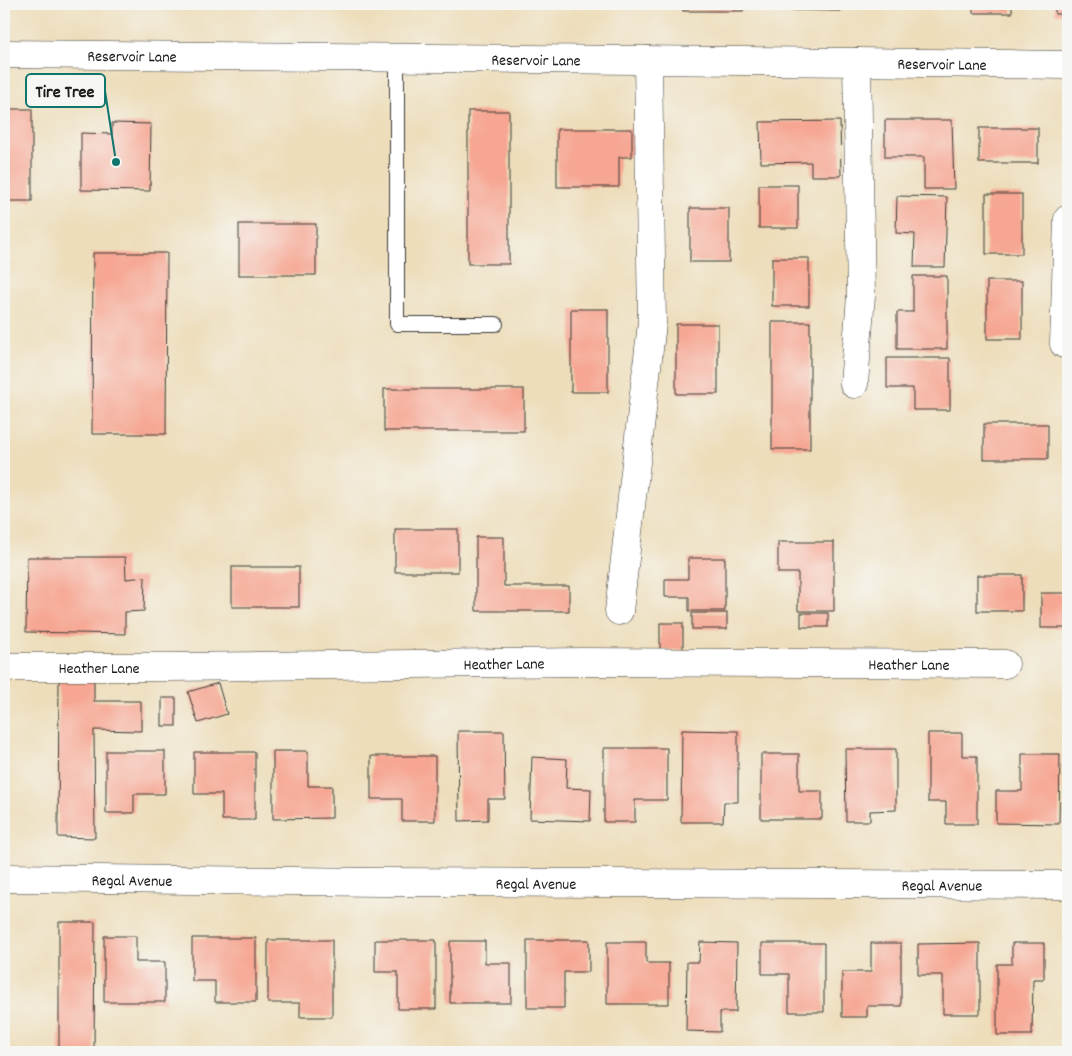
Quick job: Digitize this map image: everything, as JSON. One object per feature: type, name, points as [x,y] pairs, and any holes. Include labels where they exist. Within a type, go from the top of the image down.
[{"type":"street","name":"Reservoir Lane","points":[[4,54],[1068,65]]},
{"type":"street","points":[[619,612],[652,323],[648,60]]},
{"type":"street","points":[[854,384],[861,296],[857,62]]},
{"type":"street","points":[[1064,344],[1068,219]]},
{"type":"street","name":"Heather Lane","points":[[4,667],[179,667],[572,662],[1005,664]]},
{"type":"street","name":"Regal Avenue","points":[[4,878],[368,882],[1068,885]]},
{"type":"lane","points":[[397,58],[397,324],[496,324]]},
{"type":"building","points":[[683,4],[743,4],[743,11],[683,11]]},
{"type":"building","points":[[781,4],[840,4],[840,11],[781,10]]},
{"type":"building","points":[[857,4],[915,4],[915,6],[857,6]]},
{"type":"building","points":[[973,4],[1012,4],[1012,13],[973,13]]},
{"type":"building","points":[[1055,4],[1068,4],[1068,14],[1055,14]]},
{"type":"building","points":[[4,109],[32,109],[32,201],[4,201]]},
{"type":"building","points":[[468,111],[509,111],[509,264],[468,264]]},
{"type":"building","points":[[885,120],[952,120],[954,189],[924,189],[924,157],[885,157]]},
{"type":"building","points":[[840,121],[841,176],[811,176],[811,162],[761,163],[760,122]]},
{"type":"building","points":[[112,123],[151,124],[150,191],[81,190],[81,133],[112,134]]},
{"type":"building","points":[[979,128],[1038,128],[1038,163],[979,163]]},
{"type":"building","points":[[557,129],[632,129],[632,157],[619,157],[619,187],[557,187]]},
{"type":"building","points":[[759,185],[798,185],[798,228],[759,228]]},
{"type":"building","points":[[986,194],[1022,194],[1022,254],[986,254]]},
{"type":"building","points":[[897,196],[947,197],[945,267],[914,267],[915,234],[896,233]]},
{"type":"building","points":[[690,208],[729,208],[729,262],[690,262]]},
{"type":"building","points":[[239,224],[316,224],[316,275],[239,275]]},
{"type":"building","points":[[93,253],[167,253],[166,434],[92,434]]},
{"type":"building","points":[[772,258],[809,258],[809,306],[772,306]]},
{"type":"building","points":[[913,276],[947,276],[947,349],[897,349],[897,312],[913,312]]},
{"type":"building","points":[[987,281],[1022,281],[1022,339],[987,339]]},
{"type":"building","points":[[571,309],[608,309],[608,392],[571,392]]},
{"type":"building","points":[[772,322],[810,322],[810,449],[772,449]]},
{"type":"building","points":[[676,324],[718,324],[718,394],[676,394]]},
{"type":"building","points":[[887,358],[950,358],[950,410],[913,410],[913,388],[887,388]]},
{"type":"building","points":[[384,389],[524,389],[524,431],[384,431]]},
{"type":"building","points":[[984,424],[1048,424],[1048,459],[984,459]]},
{"type":"building","points":[[395,529],[458,529],[458,572],[395,572]]},
{"type":"building","points":[[476,537],[504,537],[504,586],[569,586],[569,611],[476,611]]},
{"type":"building","points":[[778,542],[834,542],[834,611],[798,611],[798,573],[778,573]]},
{"type":"building","points":[[27,557],[125,557],[126,579],[145,577],[144,611],[125,612],[125,634],[26,632]]},
{"type":"building","points":[[688,558],[725,558],[725,611],[689,611],[689,597],[665,597],[665,579],[688,579]]},
{"type":"building","points":[[232,567],[299,567],[299,607],[232,607]]},
{"type":"building","points":[[977,575],[1022,575],[1022,611],[977,611]]},
{"type":"building","points":[[1041,593],[1068,593],[1068,628],[1041,628]]},
{"type":"building","points":[[692,613],[727,613],[727,629],[692,629]]},
{"type":"building","points":[[801,613],[828,613],[828,627],[801,627]]},
{"type":"building","points":[[660,623],[683,623],[683,650],[660,650]]},
{"type":"building","points":[[59,678],[94,678],[94,701],[141,701],[141,731],[94,730],[95,838],[58,837]]},
{"type":"building","points":[[218,683],[227,714],[198,723],[188,692]]},
{"type":"building","points":[[162,698],[176,698],[176,726],[162,726]]},
{"type":"building","points":[[682,730],[738,731],[738,802],[724,802],[723,822],[681,822]]},
{"type":"building","points":[[458,731],[504,731],[505,799],[488,799],[488,820],[459,821]]},
{"type":"building","points":[[928,733],[962,733],[962,756],[977,756],[977,824],[946,824],[946,802],[928,802]]},
{"type":"building","points":[[604,748],[667,748],[667,800],[635,800],[635,822],[604,822]]},
{"type":"building","points":[[845,749],[896,749],[896,810],[870,811],[870,821],[846,821]]},
{"type":"building","points":[[106,751],[165,751],[165,794],[134,794],[134,813],[106,813]]},
{"type":"building","points":[[273,751],[308,751],[308,786],[332,786],[332,818],[273,819]]},
{"type":"building","points":[[194,752],[255,752],[255,820],[222,820],[222,794],[194,794]]},
{"type":"building","points":[[761,754],[799,754],[799,791],[822,791],[822,819],[761,819]]},
{"type":"building","points":[[1022,754],[1060,754],[1059,824],[996,823],[996,791],[1022,791]]},
{"type":"building","points":[[371,756],[435,756],[435,821],[402,821],[402,799],[371,799]]},
{"type":"building","points":[[532,757],[567,759],[566,788],[591,789],[590,821],[530,819]]},
{"type":"building","points":[[59,922],[95,922],[94,1052],[59,1052]]},
{"type":"building","points":[[104,936],[136,936],[136,962],[165,962],[165,1002],[104,1002]]},
{"type":"building","points":[[192,938],[256,938],[256,1002],[215,1002],[215,981],[192,981]]},
{"type":"building","points":[[268,940],[332,940],[332,1017],[300,1017],[300,1003],[268,1003]]},
{"type":"building","points":[[375,940],[436,940],[436,1009],[398,1009],[398,972],[375,972]]},
{"type":"building","points":[[527,940],[589,940],[589,972],[564,972],[564,1008],[527,1008]]},
{"type":"building","points":[[450,941],[485,941],[485,963],[511,963],[511,1003],[450,1003]]},
{"type":"building","points":[[607,942],[646,942],[646,963],[669,963],[669,1004],[607,1004]]},
{"type":"building","points":[[700,942],[737,943],[736,1012],[720,1012],[720,1032],[686,1031],[687,962],[699,962]]},
{"type":"building","points":[[762,943],[824,943],[824,1012],[789,1012],[789,974],[762,974]]},
{"type":"building","points":[[871,943],[901,943],[901,1006],[867,1006],[867,1017],[842,1017],[842,972],[871,972]]},
{"type":"building","points":[[980,943],[980,1014],[943,1014],[943,975],[918,975],[918,944]]},
{"type":"building","points":[[1012,943],[1044,943],[1044,979],[1033,979],[1032,1035],[997,1035],[997,964],[1012,964]]},
{"type":"place","name":"Tire Tree","points":[[116,162]]}]
